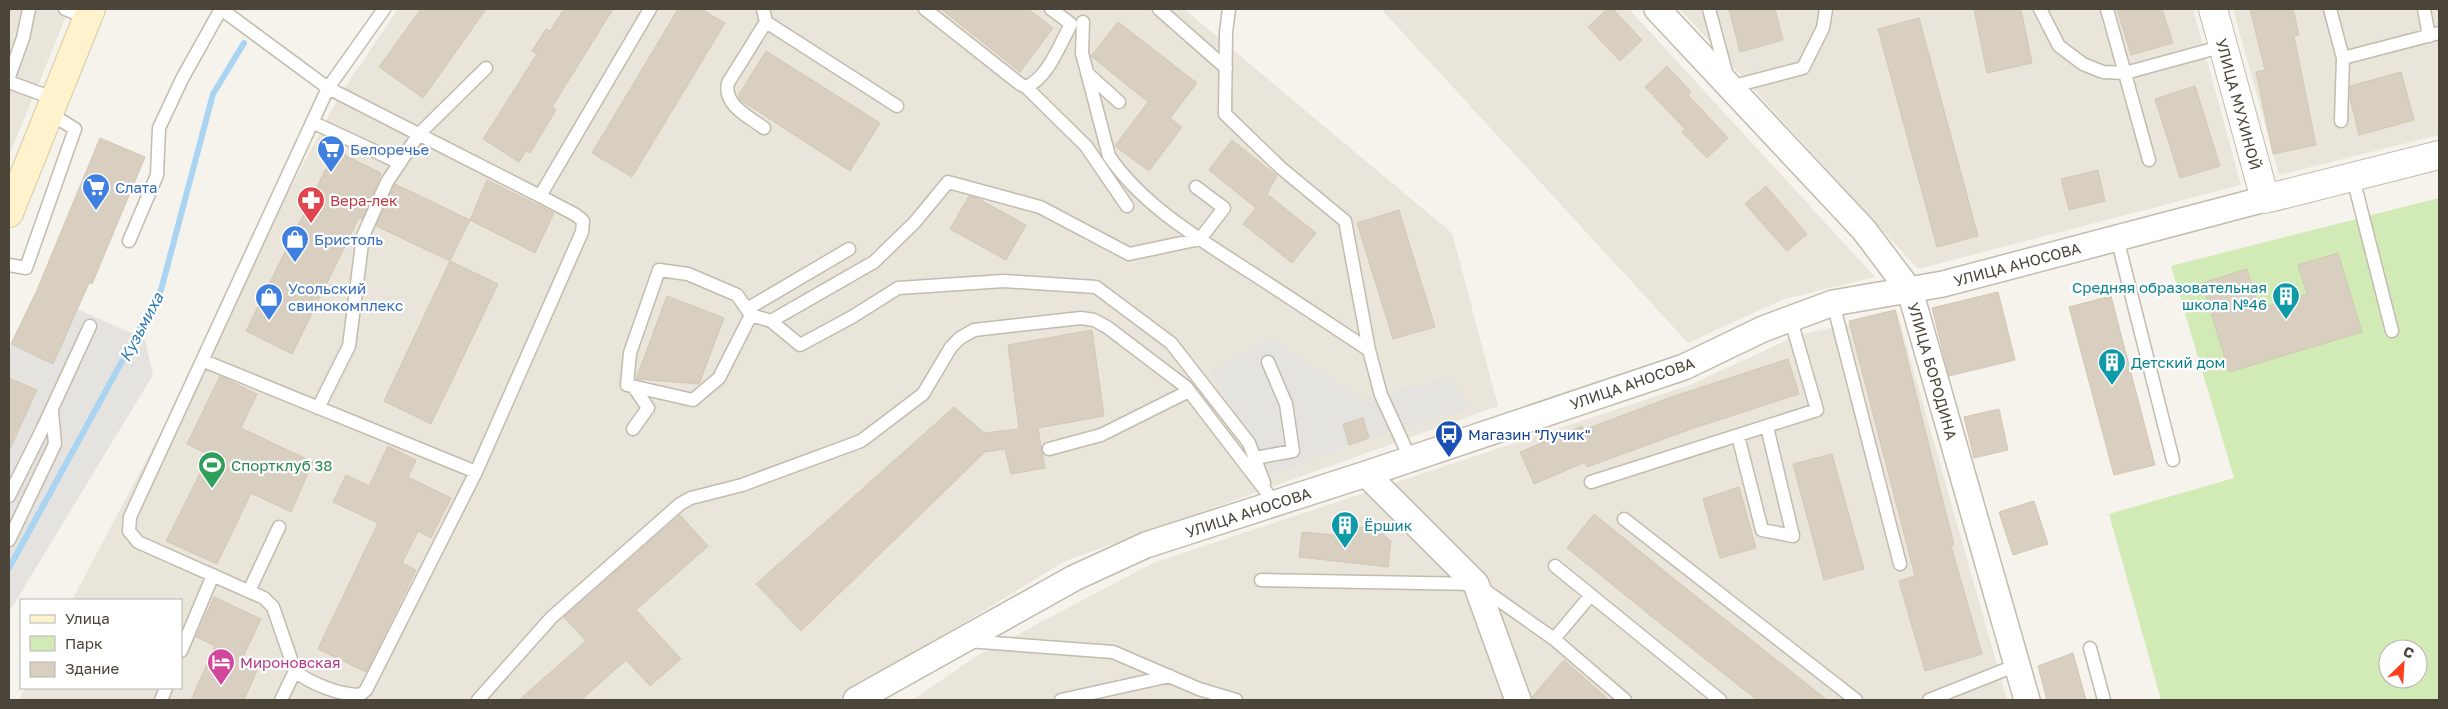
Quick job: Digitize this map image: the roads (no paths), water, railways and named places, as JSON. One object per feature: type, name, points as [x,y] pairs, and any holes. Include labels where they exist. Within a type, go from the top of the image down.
[{"type":"main road","points":[[9,213],[52,106],[81,12]]},
{"type":"street","name":"УЛИЦА БОРОДИНА","points":[[1657,9],[1864,230],[1910,291],[2027,700]]},
{"type":"street","name":"УЛИЦА МУХИНОЙ","points":[[2213,9],[2265,199]]},
{"type":"street","name":"УЛИЦА АНОСОВА","points":[[856,700],[965,641],[1074,578],[1146,545],[1272,500],[1366,474],[1684,367],[1790,318],[1834,303],[1910,291],[2118,238],[2265,199],[2352,172],[2439,155]]},
{"type":"street","points":[[1366,474],[1476,584],[1519,699]]},
{"type":"lane","points":[[9,78],[23,38],[29,9]]},
{"type":"lane","points":[[129,241],[157,175],[159,128],[182,79],[221,9],[328,88],[540,196],[576,215],[582,222],[582,232],[476,472],[366,690],[360,695],[350,695],[304,678],[295,671],[273,608],[264,598],[138,542],[129,531],[130,517],[204,361],[328,88],[384,9]]},
{"type":"lane","points":[[540,196],[650,9]]},
{"type":"lane","points":[[763,9],[766,22],[897,106]]},
{"type":"lane","points":[[925,9],[1026,87],[1086,146],[1127,206]]},
{"type":"lane","points":[[1026,87],[1033,84],[1047,67],[1071,24],[1051,9]]},
{"type":"lane","points":[[1159,9],[1226,68]]},
{"type":"lane","points":[[1228,9],[1226,32],[1226,114],[1281,168],[1345,222],[1369,350],[1381,395],[1410,458]]},
{"type":"lane","points":[[1709,9],[1730,87],[1803,68],[1823,28],[1826,9]]},
{"type":"lane","points":[[2040,9],[2059,46],[2083,64],[2103,72],[2125,73],[2224,46]]},
{"type":"lane","points":[[2107,9],[2149,160]]},
{"type":"lane","points":[[2330,9],[2343,58],[2341,121]]},
{"type":"lane","points":[[2343,58],[2434,34],[2424,9]]},
{"type":"lane","points":[[764,128],[730,103],[726,93],[728,83],[766,22]]},
{"type":"lane","points":[[1083,22],[1082,53],[1087,74],[1110,156],[1119,170],[1138,190],[1200,239],[1369,350]]},
{"type":"lane","points":[[318,408],[349,346],[363,236],[387,182],[419,134],[486,68]]},
{"type":"lane","points":[[1087,74],[1119,102]]},
{"type":"lane","points":[[9,82],[52,106],[75,129],[26,268],[9,265]]},
{"type":"lane","points":[[312,122],[400,163]]},
{"type":"lane","points":[[2352,172],[2392,331]]},
{"type":"lane","points":[[770,321],[874,262],[915,222],[948,182],[1040,207],[1129,254],[1200,239],[1224,208],[1196,187]]},
{"type":"lane","points":[[2118,238],[2173,460]]},
{"type":"lane","points":[[849,249],[749,312],[719,378],[693,400],[627,386],[630,353],[660,270],[688,274],[737,295],[749,312],[770,321],[800,345],[852,317],[898,288],[1004,281],[1096,287],[1172,344],[1249,443],[1272,500]]},
{"type":"lane","points":[[1834,303],[1900,564]]},
{"type":"lane","points":[[478,700],[552,617],[680,504],[691,498],[742,486],[861,441],[923,394],[951,347],[960,338],[974,330],[1081,318],[1094,320],[1107,327],[1189,391],[1272,500]]},
{"type":"lane","points":[[1591,482],[1817,410],[1790,318]]},
{"type":"lane","points":[[9,496],[52,410],[90,326]]},
{"type":"lane","points":[[204,361],[476,472]]},
{"type":"lane","points":[[1255,458],[1293,451],[1286,404],[1268,362]]},
{"type":"lane","points":[[632,429],[648,408],[634,387]]},
{"type":"lane","points":[[1049,449],[1101,435],[1189,391]]},
{"type":"lane","points":[[9,540],[55,444],[52,410]]},
{"type":"lane","points":[[1738,436],[1762,530],[1793,536],[1767,427]]},
{"type":"lane","points":[[1624,519],[1856,700]]},
{"type":"lane","points":[[250,591],[279,528]]},
{"type":"lane","points":[[1555,566],[1720,700]]},
{"type":"lane","points":[[182,649],[213,575]]},
{"type":"lane","points":[[1261,580],[1476,584],[1554,639],[1625,700]]},
{"type":"lane","points":[[1554,639],[1591,595]]},
{"type":"lane","points":[[965,641],[1113,652],[1199,689],[1236,700]]},
{"type":"lane","points":[[2090,648],[2104,700]]},
{"type":"lane","points":[[1929,700],[2017,665]]},
{"type":"lane","points":[[281,700],[295,671]]},
{"type":"lane","points":[[1061,700],[1170,676]]},
{"type":"waterway","name":"Кузьмиха","points":[[9,568],[161,290],[213,94],[244,43]]},
{"type":"place","name":"Белоречье","points":[[331,173]]},
{"type":"place","name":"Слата","points":[[96,211]]},
{"type":"place","name":"Вера-лек","points":[[311,224]]},
{"type":"place","name":"Бристоль","points":[[295,263]]},
{"type":"place","name":"Средняя образовательная школа №46","points":[[2286,320]]},
{"type":"place","name":"Усольский свинокомплекс","points":[[269,321]]},
{"type":"place","name":"Детский дом","points":[[2112,386]]},
{"type":"place","name":"Магазин \"Лучик\"","points":[[1449,458]]},
{"type":"place","name":"Спортклуб 38","points":[[212,489]]},
{"type":"place","name":"Ёршик","points":[[1345,549]]},
{"type":"place","name":"Мироновская","points":[[221,686]]}]
